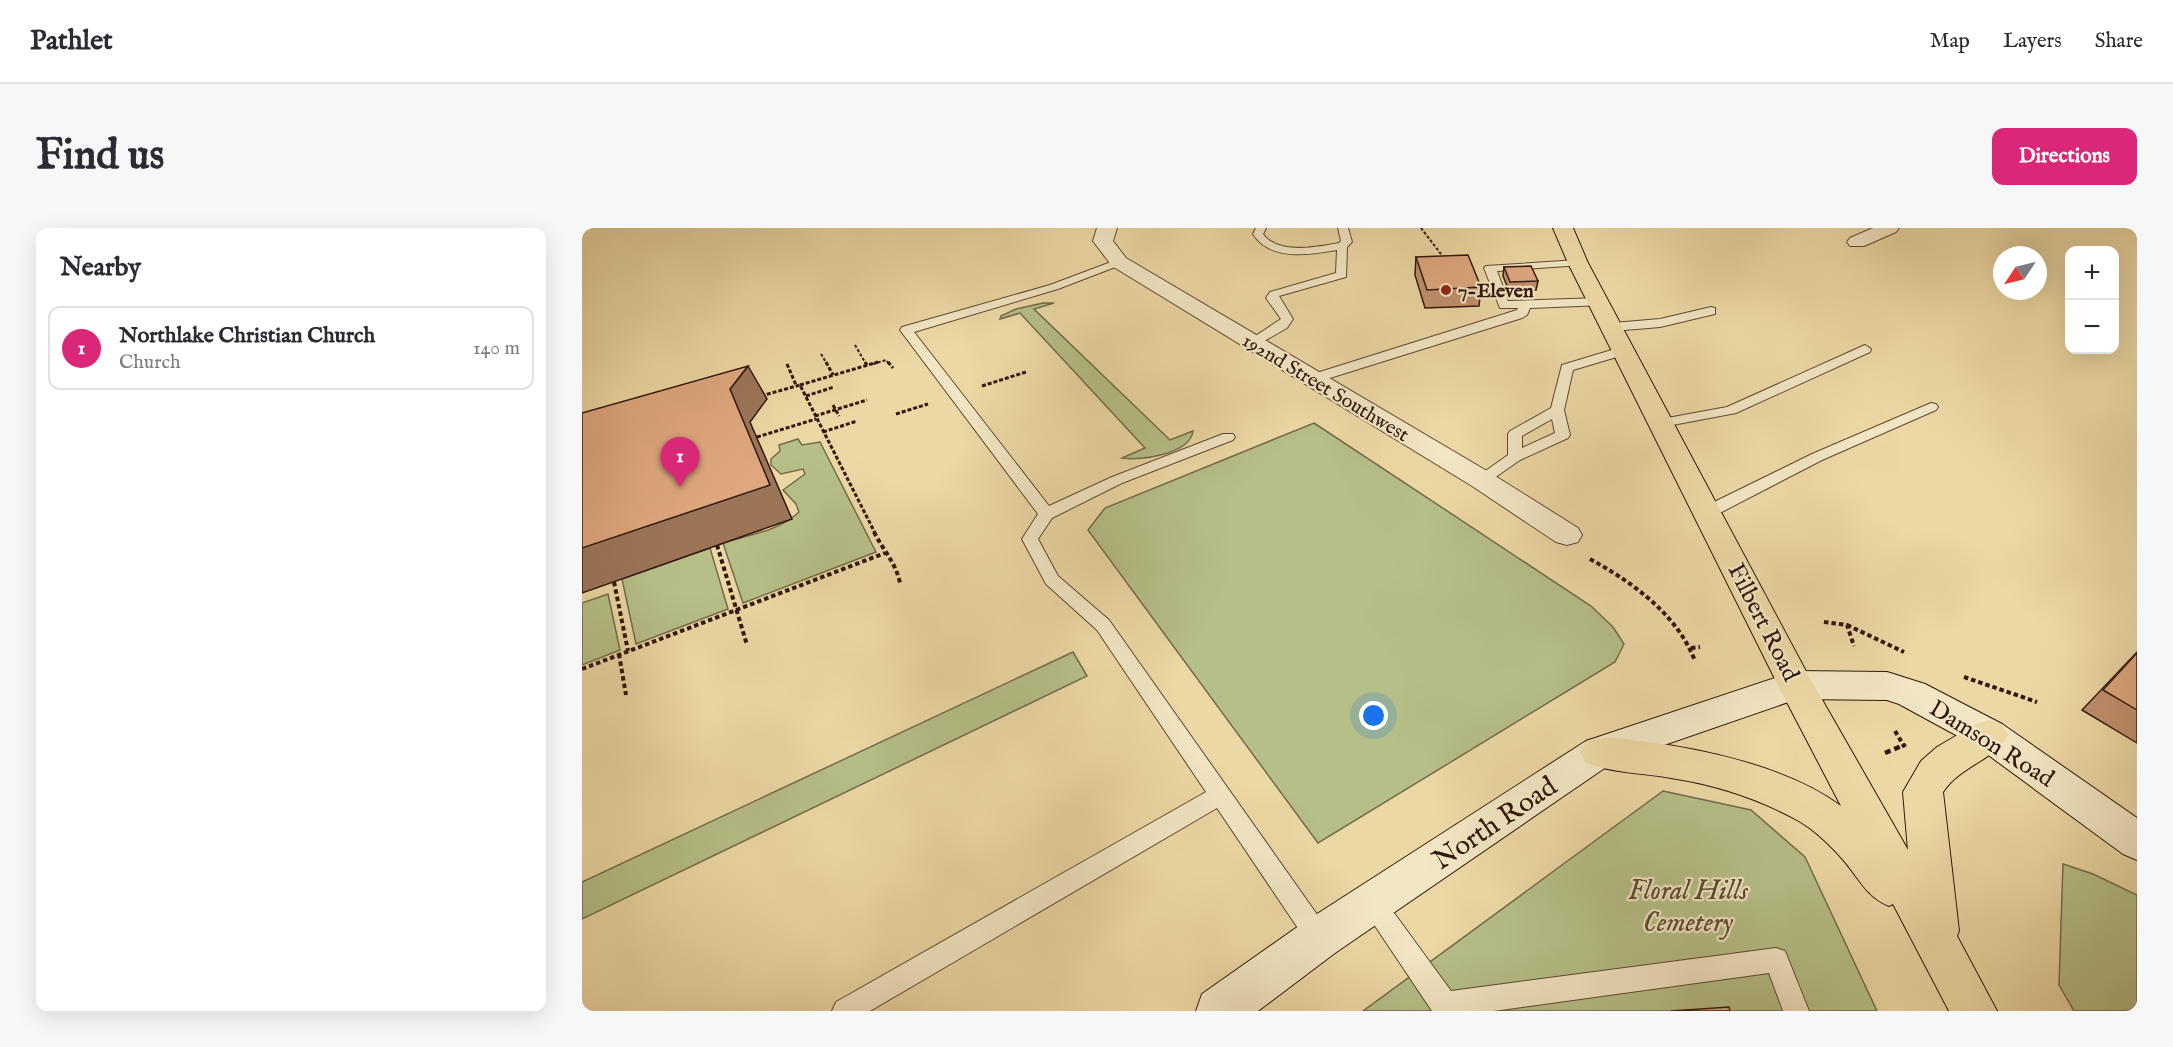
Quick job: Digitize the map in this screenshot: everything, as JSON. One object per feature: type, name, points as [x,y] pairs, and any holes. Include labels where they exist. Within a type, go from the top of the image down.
[{"type":"main road","name":"Filbert Road","points":[[1563,228],[1578,263],[1625,350],[1796,685],[1974,1011]]},
{"type":"main road","points":[[1939,948],[1923,792],[1931,774],[1939,765],[1989,735]]},
{"type":"main road","points":[[1599,752],[1699,765],[1736,774],[1775,790],[1823,815],[1865,856],[1939,948]]},
{"type":"street","name":"192nd Street Southwest","points":[[1107,228],[1103,241],[1119,262],[1252,344],[1482,480],[1567,535]]},
{"type":"street","points":[[1857,242],[1889,228]]},
{"type":"street","name":"Damson Road","points":[[1796,685],[1887,686],[1912,694],[1989,735],[2137,841]]},
{"type":"street","name":"North Road","points":[[1219,1011],[1319,938],[1599,752],[1796,685]]},
{"type":"lane","points":[[1260,228],[1258,234],[1260,241],[1269,247],[1279,249],[1342,246],[1347,242],[1343,228]]},
{"type":"lane","points":[[1252,344],[1283,325],[1287,319],[1272,298],[1274,294],[1342,275],[1342,246]]},
{"type":"lane","points":[[1046,514],[906,330],[1054,287],[1119,262]]},
{"type":"lane","points":[[1578,263],[1490,268],[1504,305],[1600,302]]},
{"type":"lane","points":[[1312,379],[1518,315],[1523,312],[1524,305]]},
{"type":"lane","points":[[1613,327],[1660,323],[1710,311]]},
{"type":"lane","points":[[1662,423],[1731,410],[1865,349]]},
{"type":"lane","points":[[1482,480],[1515,457],[1563,435],[1557,410],[1567,368],[1625,350]]},
{"type":"lane","points":[[1708,512],[1817,457],[1931,407]]},
{"type":"lane","points":[[1515,457],[1515,434],[1557,410]]},
{"type":"lane","points":[[1228,437],[1117,480],[1046,514],[1030,538],[1053,580],[1103,625],[1319,938]]},
{"type":"lane","points":[[845,1011],[1221,794]]},
{"type":"lane","points":[[1372,903],[1445,1008],[1776,960],[1797,1011]]},
{"type":"path","points":[[1421,228],[1440,256],[1448,261]]},
{"type":"path","points":[[855,345],[867,365]]},
{"type":"path","points":[[821,354],[833,375]]},
{"type":"path","points":[[751,399],[886,360],[893,368]]},
{"type":"path","points":[[787,364],[806,396],[885,553],[889,555],[898,572],[900,583]]},
{"type":"path","points":[[976,388],[1026,372]]},
{"type":"path","points":[[806,396],[834,387]]},
{"type":"path","points":[[757,437],[867,400]]},
{"type":"path","points":[[833,405],[839,416]]},
{"type":"path","points":[[896,414],[924,405]]},
{"type":"path","points":[[823,432],[857,421]]},
{"type":"path","points":[[1567,535],[1580,553],[1643,591],[1659,607],[1691,648],[1695,662]]},
{"type":"path","points":[[717,545],[747,645]]},
{"type":"path","points":[[582,669],[885,553]]},
{"type":"path","points":[[614,582],[628,651]]},
{"type":"path","points":[[1824,622],[1847,625],[1854,646]]},
{"type":"path","points":[[1691,648],[1700,647]]},
{"type":"path","points":[[619,654],[626,695]]},
{"type":"path","points":[[1885,753],[1904,745]]},
{"type":"green space","points":[[1054,303],[1034,309],[1170,440],[1193,431],[1190,439],[1164,454],[1152,457],[1122,458],[1145,448],[1020,313],[1000,319],[1001,316],[1016,309]]},
{"type":"green space","points":[[1314,423],[1591,606],[1613,627],[1624,644],[1615,662],[1318,843],[1088,530],[1105,508]]},
{"type":"green space","points":[[798,439],[802,445],[820,442],[876,552],[743,603],[723,543],[773,528],[799,512],[796,504],[783,490],[805,474],[803,469],[781,474],[771,465],[771,459],[780,451],[779,445]]},
{"type":"green space","points":[[710,548],[728,609],[636,644],[622,579]]},
{"type":"green space","points":[[608,594],[620,650],[582,665],[582,603]]},
{"type":"green space","points":[[1073,652],[1087,676],[582,919],[582,882]]},
{"type":"green space","name":"Floral Hills Cemetery","points":[[1663,791],[1751,810],[1805,857],[1877,1011],[1363,1011]]},
{"type":"green space","points":[[2063,864],[2093,874],[2137,895],[2137,1011],[2074,1011],[2059,985]]},
{"type":"building","points":[[1468,255],[1481,287],[1427,290],[1416,257]]},
{"type":"building","points":[[1531,266],[1538,281],[1510,282],[1504,267]]},
{"type":"building","points":[[748,366],[730,389],[770,485],[582,548],[582,413]]},
{"type":"building","points":[[2137,653],[2137,710],[2103,690]]},
{"type":"building","points":[[1729,1007],[1730,1011],[1671,1011]]},
{"type":"place","name":"7-Eleven","points":[[1446,290]]},
{"type":"place","name":"Northlake Christian Church","points":[[680,487]]}]
